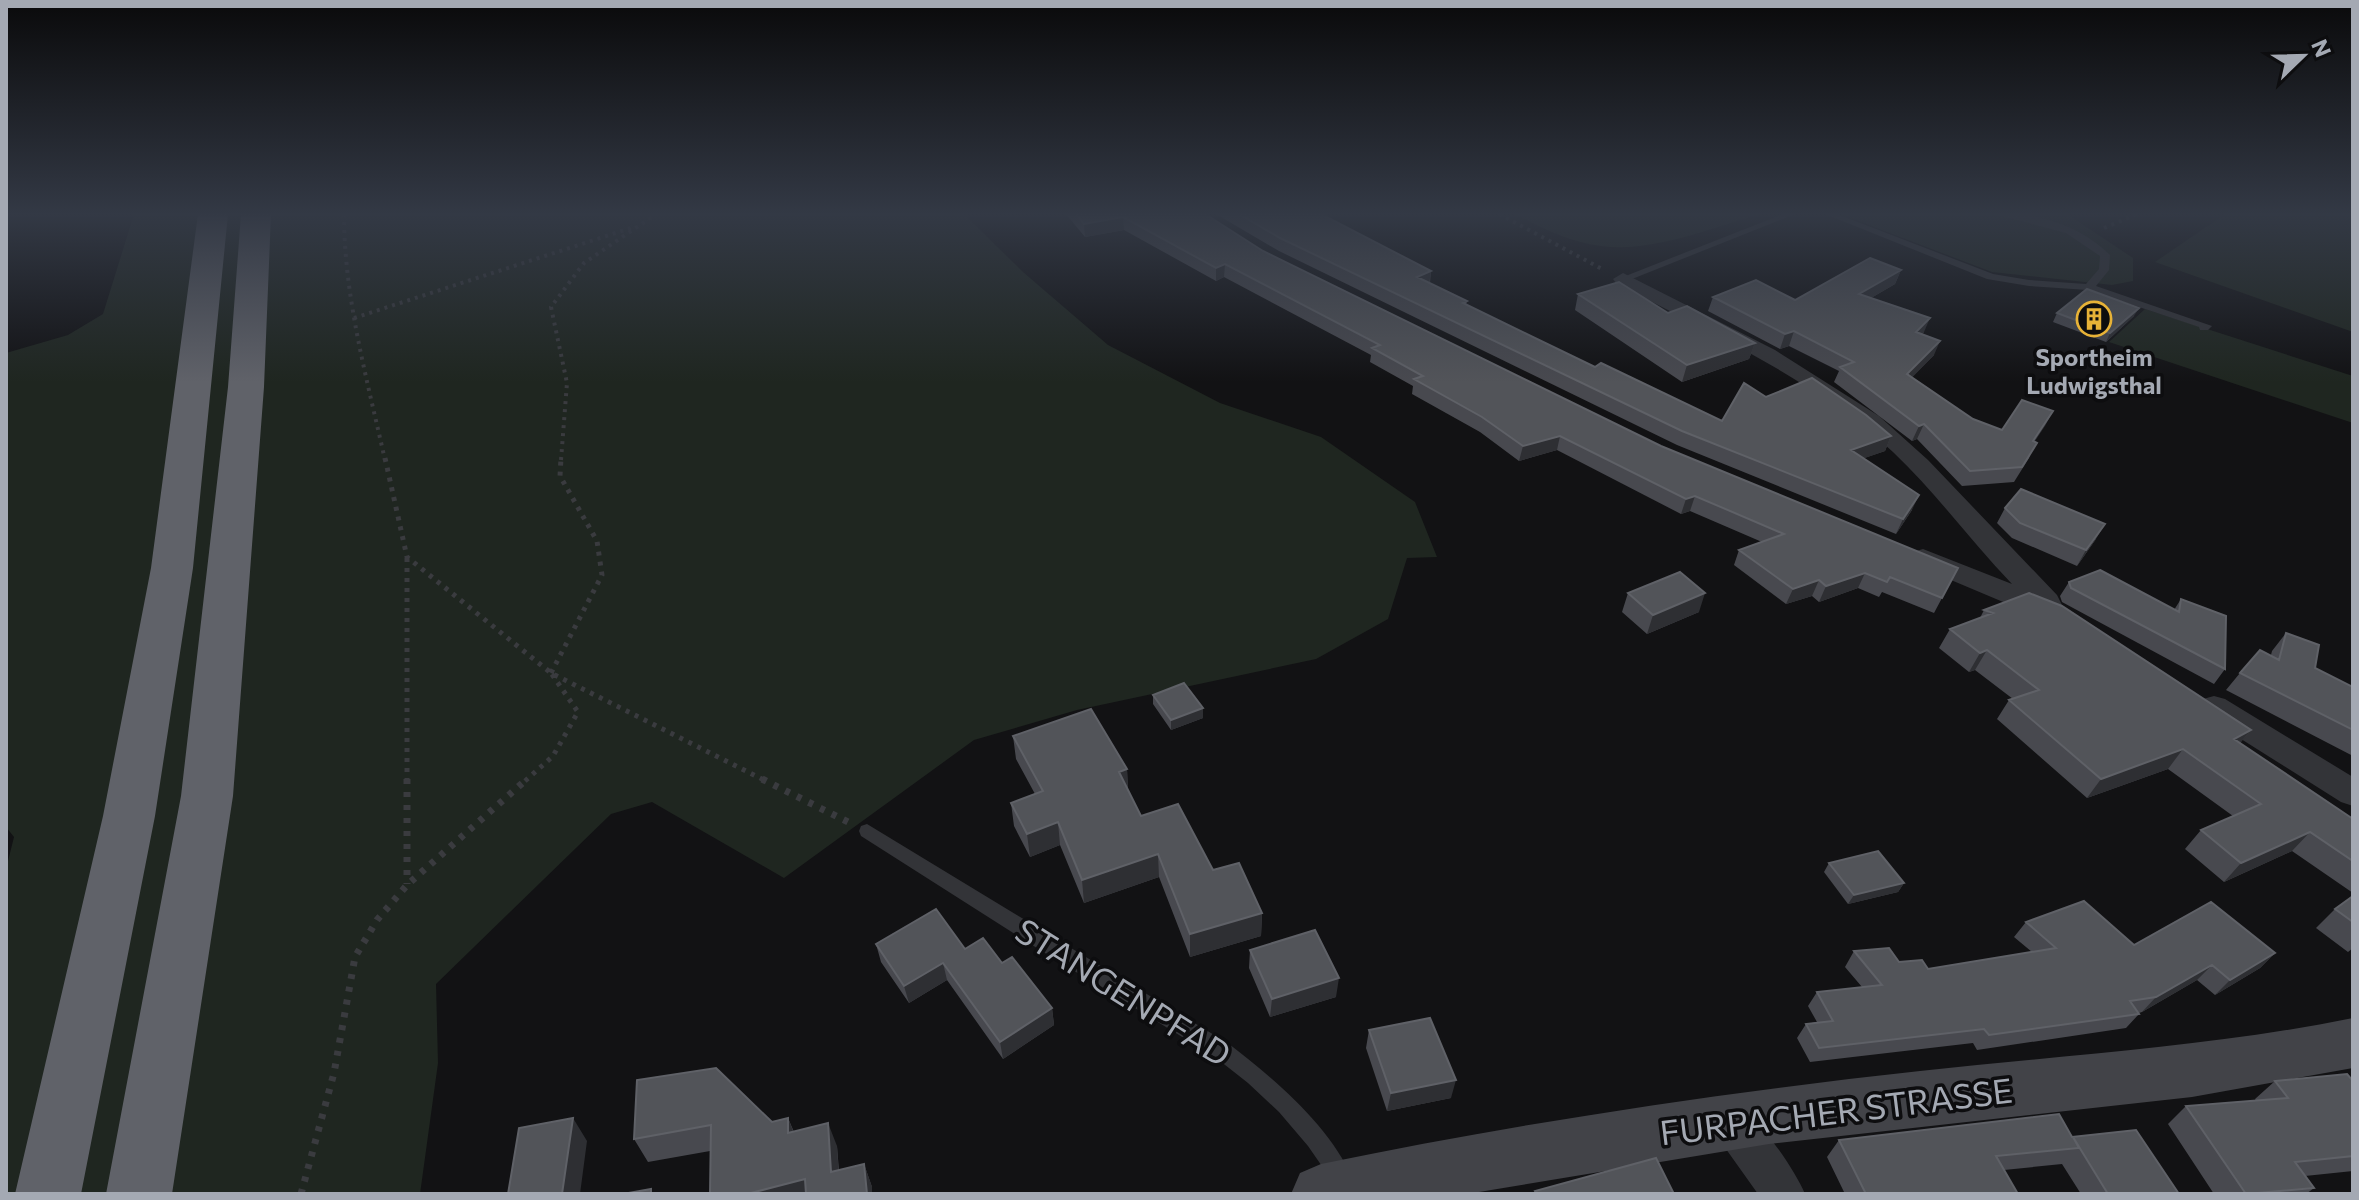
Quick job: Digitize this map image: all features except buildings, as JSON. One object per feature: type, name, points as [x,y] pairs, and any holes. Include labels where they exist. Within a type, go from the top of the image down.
[{"type":"highway","points":[[48,1194],[129,816],[172,568],[207,270]]},
{"type":"highway","points":[[139,1194],[207,796],[246,387],[253,270]]},
{"type":"street","points":[[1623,279],[1728,335],[1865,417],[1936,482],[1985,542],[2069,619],[1893,546]]},
{"type":"street","points":[[1950,568],[1969,559],[1985,542]]},
{"type":"street","points":[[2193,694],[2353,793]]},
{"type":"street","name":"FURPACHER STRASSE","points":[[1335,1191],[1607,1140],[1730,1121],[2252,1063],[2353,1043]]},
{"type":"street","points":[[1730,1121],[1784,1194]]},
{"type":"lane","points":[[1623,279],[1646,270]]},
{"type":"lane","points":[[1973,270],[1991,277],[2029,283],[2089,287],[2207,326],[2204,328]]},
{"type":"lane","points":[[2089,287],[2104,270]]},
{"type":"lane","name":"STANGENPFAD","points":[[867,831],[1073,960],[1218,1045],[1291,1107],[1322,1144],[1335,1191]]},
{"type":"path","points":[[346,270],[407,557],[407,885]]},
{"type":"path","points":[[354,318],[502,270]]},
{"type":"path","points":[[551,673],[602,575],[597,541],[560,476],[567,383],[551,307],[579,270]]},
{"type":"path","points":[[1603,270],[1623,279]]},
{"type":"path","points":[[407,557],[551,673],[867,831]]},
{"type":"path","points":[[301,1194],[334,1073],[355,957],[377,920],[407,885],[553,756],[578,712],[551,673]]},
{"type":"shaded area","points":[[117,270],[1021,270],[1108,345],[1220,403],[1321,437],[1415,502],[1437,557],[1407,558],[1388,619],[1316,659],[1077,710],[974,740],[784,878],[652,802],[611,814],[436,984],[438,1063],[420,1194],[6,1194],[6,869],[14,837],[6,827],[6,353],[68,335],[103,314]]},
{"type":"shaded area","points":[[1987,270],[2133,270],[2133,281],[2112,285]]},
{"type":"shaded area","points":[[2178,270],[2353,270],[2353,332]]},
{"type":"shaded area","points":[[2145,309],[2353,376],[2353,423],[2109,342]]},
{"type":"place","name":"Sportheim Ludwigsthal","points":[[2094,319]]}]
